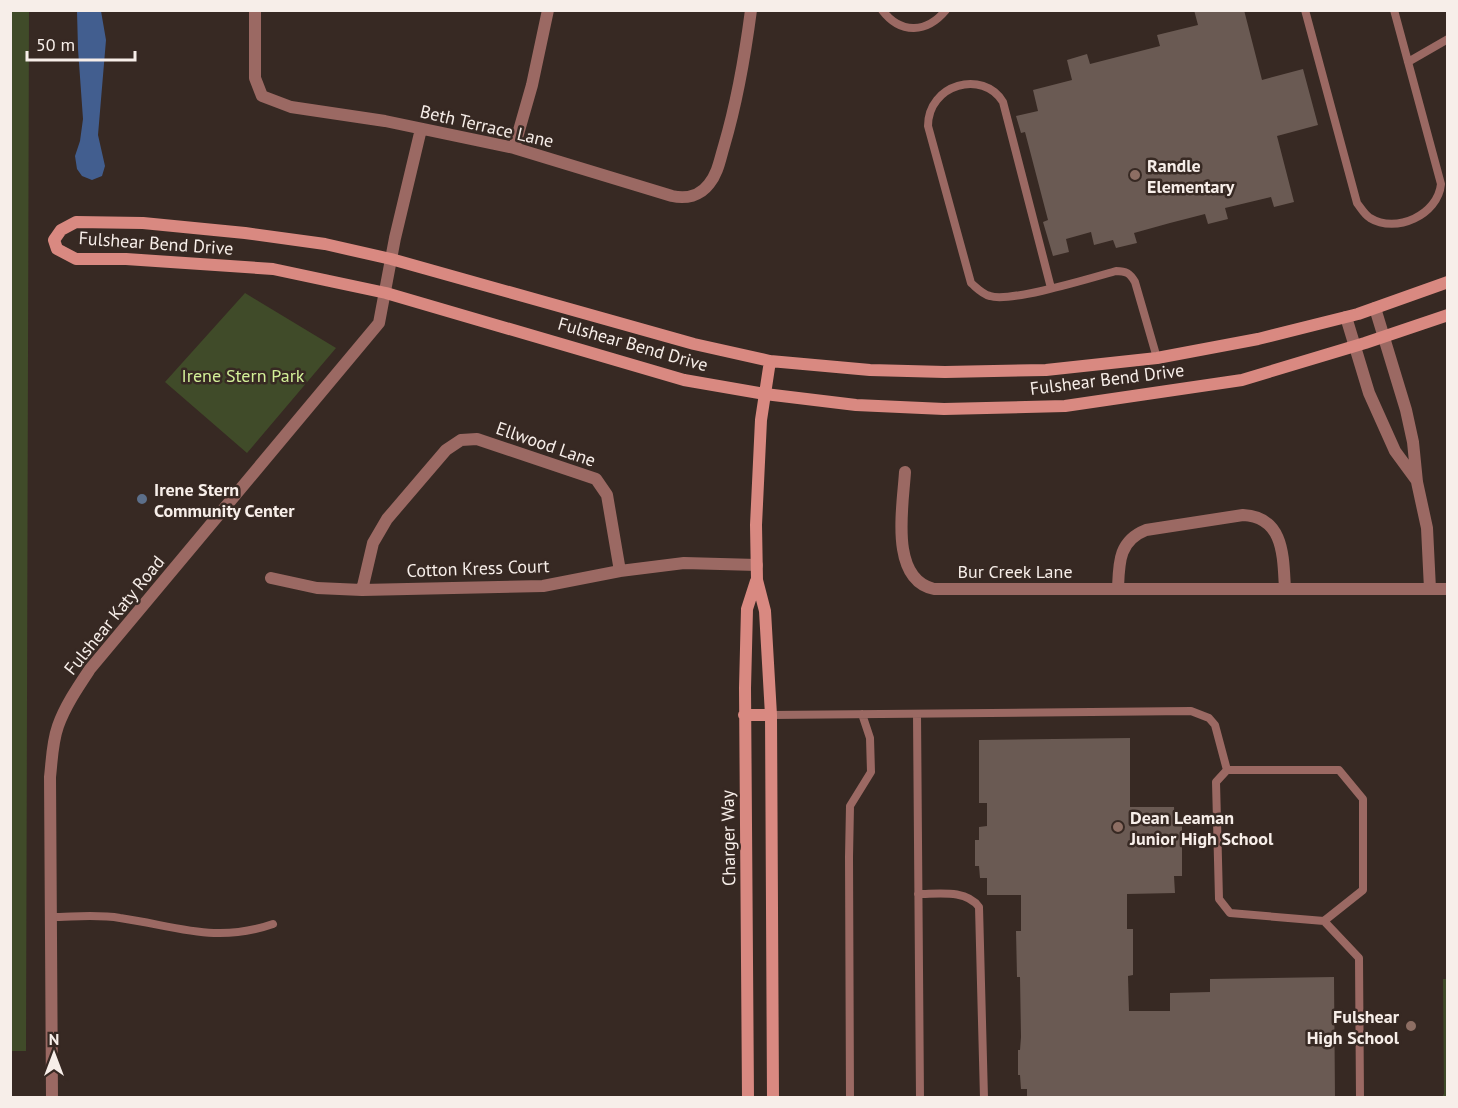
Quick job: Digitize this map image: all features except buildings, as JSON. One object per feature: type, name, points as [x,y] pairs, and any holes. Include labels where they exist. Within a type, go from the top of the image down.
[{"type":"street","name":"Beth Terrace Lane","points":[[255,10],[255,78],[262,96],[291,108],[350,115],[514,148],[672,196],[690,197],[710,183],[717,172],[742,69],[751,10]]},
{"type":"street","points":[[514,148],[532,85],[548,10]]},
{"type":"street","name":"Fulshear Katy Road","points":[[52,1098],[50,777],[52,750],[58,726],[74,693],[90,669],[379,323],[391,259],[421,129]]},
{"type":"street","name":"Fulshear Bend Drive","points":[[1448,282],[1346,317],[1258,339],[1157,358],[1046,370],[945,372],[870,370],[770,361],[694,344],[391,259],[325,244],[142,223],[76,222],[61,230],[54,240],[57,249],[76,259],[126,259],[273,269],[386,293],[684,380],[765,394],[856,405],[944,409],[1065,406],[1242,380],[1448,315]]},
{"type":"street","points":[[1375,308],[1406,410],[1413,442],[1427,528],[1430,589]]},
{"type":"street","points":[[1346,317],[1369,393],[1395,451],[1418,482]]},
{"type":"street","name":"Charger Way","points":[[770,361],[761,420],[756,525],[757,580],[765,611],[771,715],[773,1098]]},
{"type":"street","name":"Ellwood Lane","points":[[362,590],[373,543],[387,519],[446,450],[461,440],[477,440],[596,479],[607,495],[620,571]]},
{"type":"street","name":"Bur Creek Lane","points":[[905,472],[903,555],[906,566],[914,578],[933,589],[1448,589]]},
{"type":"street","points":[[1118,589],[1120,555],[1127,542],[1136,535],[1146,530],[1243,515],[1254,516],[1268,523],[1277,535],[1283,559],[1285,589]]},
{"type":"street","name":"Cotton Kress Court","points":[[271,578],[317,588],[362,590],[543,586],[620,571],[684,562],[757,565]]},
{"type":"street","name":"Charger Way","points":[[748,1098],[744,715],[747,609],[757,580]]},
{"type":"street","points":[[744,715],[771,715]]},
{"type":"lane","points":[[882,10],[896,24],[913,28],[930,25],[946,10]]},
{"type":"lane","points":[[1305,10],[1358,203],[1369,217],[1386,223],[1407,220],[1427,212],[1437,200],[1440,192],[1437,170],[1394,10]]},
{"type":"lane","points":[[1408,62],[1448,39]]},
{"type":"lane","points":[[1051,288],[1003,102],[990,88],[980,85],[967,85],[942,93],[931,107],[928,126],[971,283],[989,296],[1010,298],[1051,288],[1116,271],[1131,274],[1157,358]]},
{"type":"lane","points":[[771,715],[1191,711],[1209,718],[1215,725],[1227,770]]},
{"type":"lane","points":[[850,1098],[850,806],[871,772],[870,738],[862,714]]},
{"type":"lane","points":[[917,714],[920,1098]]},
{"type":"lane","points":[[1324,921],[1363,890],[1363,799],[1339,771],[1227,770],[1216,782],[1219,899],[1230,913],[1324,921],[1359,958],[1360,1098]]},
{"type":"lane","points":[[918,894],[960,895],[969,897],[979,907],[984,1098]]},
{"type":"lane","points":[[51,917],[118,917],[210,934],[257,930],[273,924]]},
{"type":"green space","points":[[10,11],[29,11],[26,1051],[11,1051]]},
{"type":"green space","name":"Irene Stern Park","points":[[245,293],[336,348],[247,453],[165,382]]},
{"type":"green space","points":[[1443,979],[1447,979],[1447,1098],[1442,1097],[1444,1094]]},
{"type":"water","points":[[77,11],[101,11],[106,40],[98,135],[105,166],[102,176],[92,180],[82,176],[77,169],[75,156],[83,119]]},
{"type":"place","name":"Randle Elementary","points":[[1135,175]]},
{"type":"place","name":"Irene Stern Community Center","points":[[142,499]]},
{"type":"place","name":"Dean Leaman Junior High School","points":[[1118,827]]},
{"type":"place","name":"Fulshear High School","points":[[1411,1026]]}]
